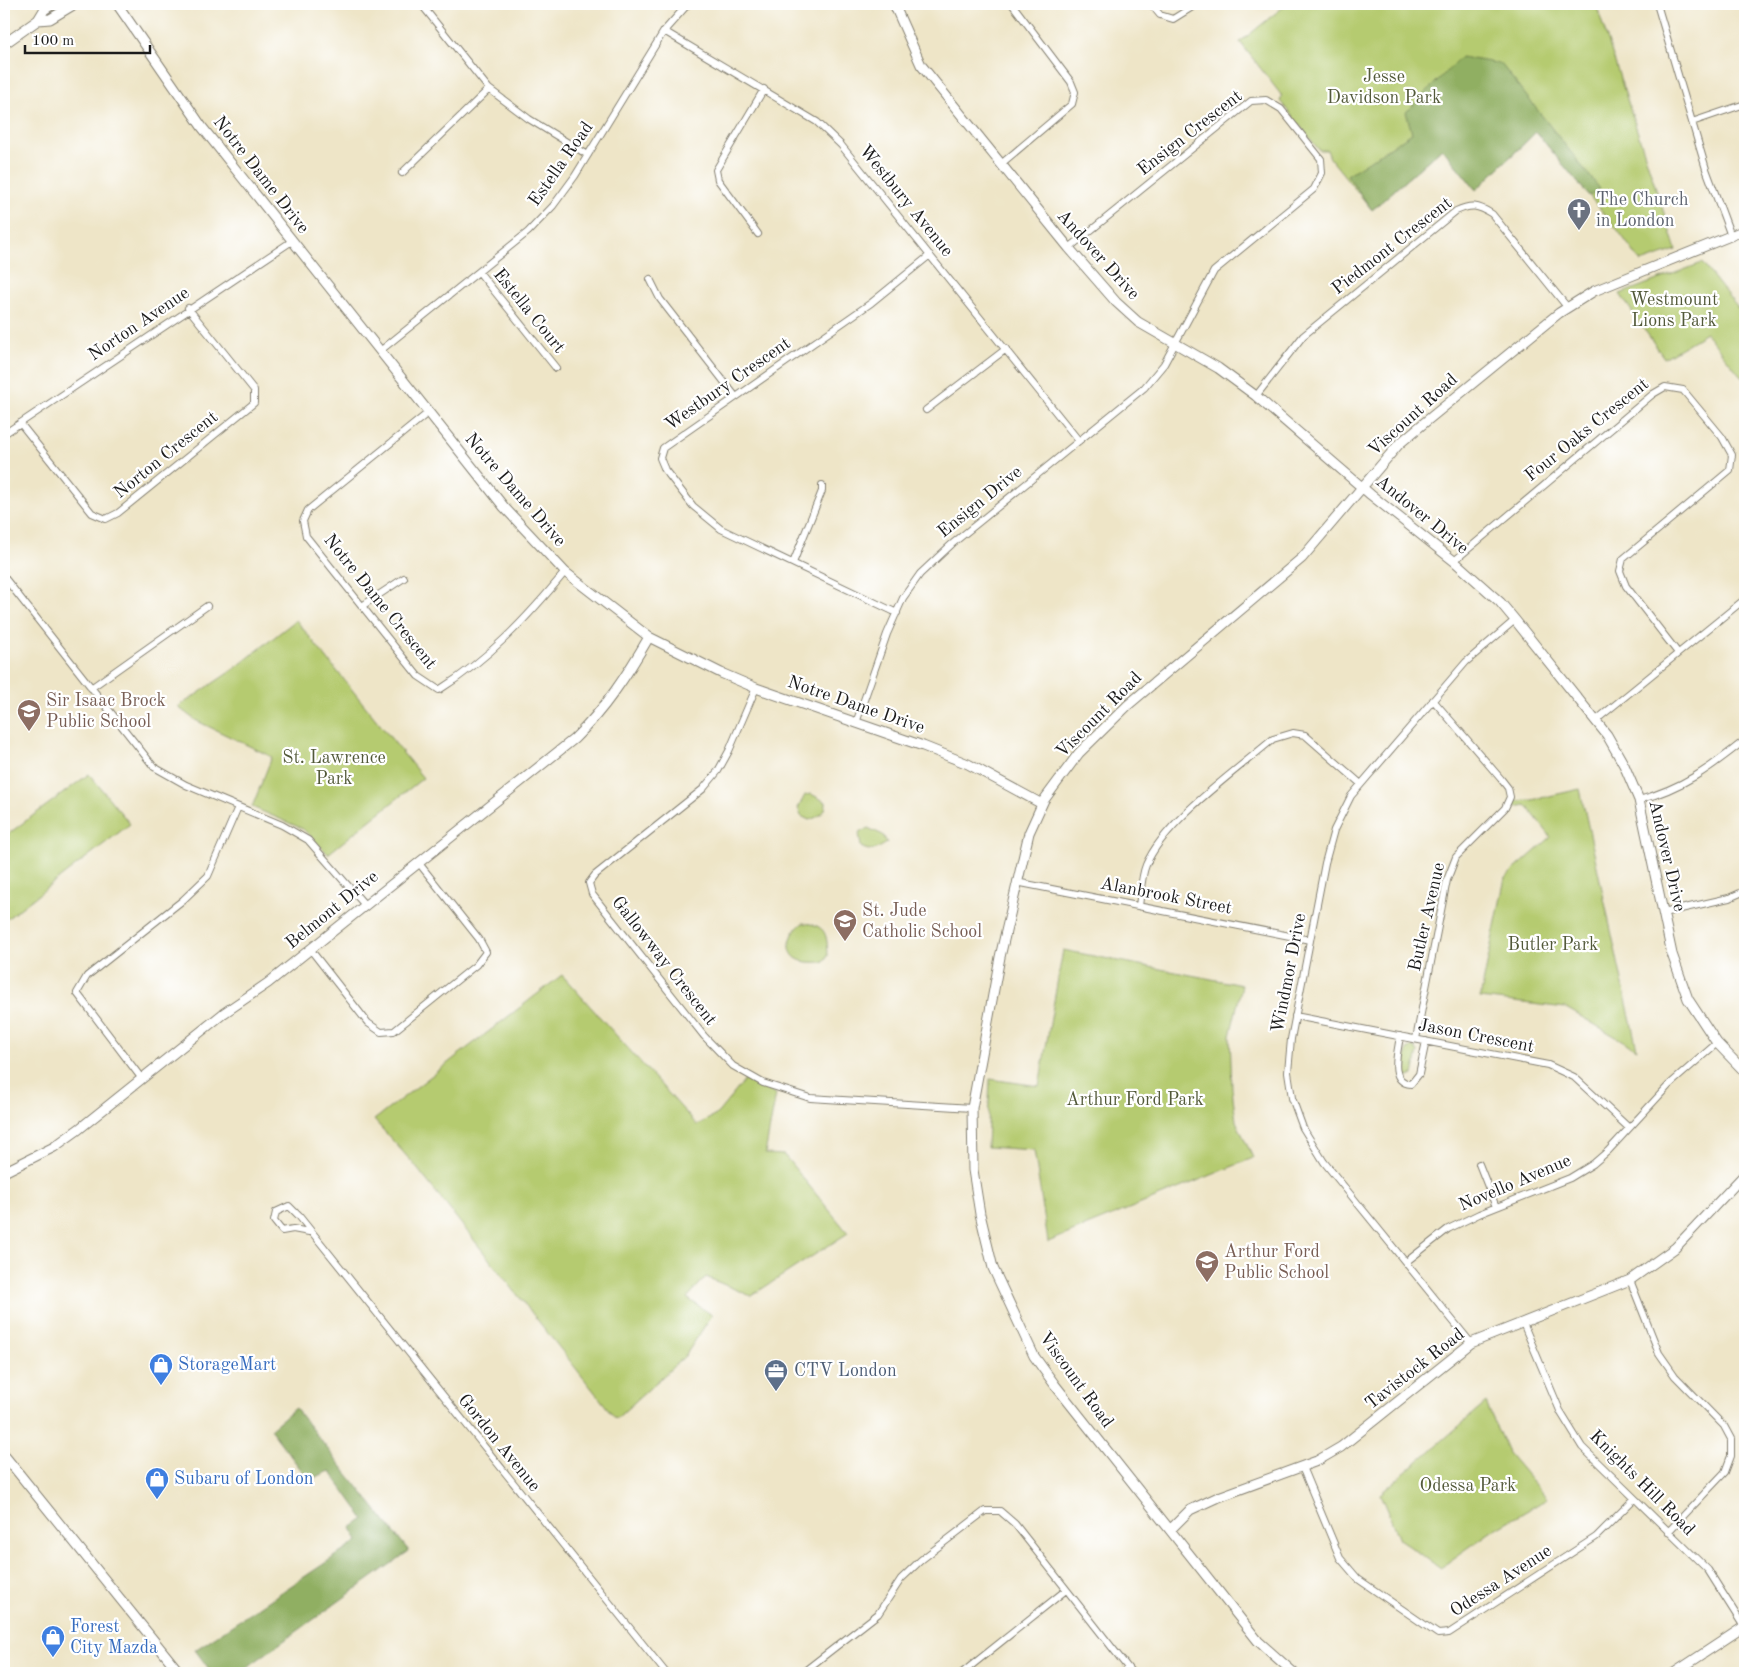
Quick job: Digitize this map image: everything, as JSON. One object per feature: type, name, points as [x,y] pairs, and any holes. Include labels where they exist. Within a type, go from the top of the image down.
[{"type":"street","points":[[4,44],[38,20],[44,10],[53,4]]},
{"type":"street","points":[[38,20],[50,19],[74,4]]},
{"type":"street","name":"Notre Dame Drive","points":[[117,4],[202,127],[504,507],[565,572],[649,637],[756,688],[968,764],[1042,804]]},
{"type":"street","points":[[421,4],[489,89],[529,119],[588,155]]},
{"type":"street","name":"Estella Road","points":[[380,352],[528,232],[547,212],[576,176],[664,31],[688,4]]},
{"type":"street","name":"Andover Drive","points":[[894,4],[921,65],[1069,248],[1116,302],[1138,322],[1218,368],[1256,396],[1361,486],[1454,561],[1500,602],[1515,620],[1616,749],[1639,800],[1672,954],[1688,999],[1717,1043],[1745,1072]]},
{"type":"street","points":[[1001,164],[1072,104],[1075,92],[1072,82],[1012,4]]},
{"type":"street","points":[[1151,4],[1160,15],[1173,19],[1197,4]]},
{"type":"street","points":[[1657,4],[1706,169],[1731,236]]},
{"type":"street","name":"Westbury Avenue","points":[[664,31],[818,122],[835,139],[930,255],[1079,441]]},
{"type":"street","points":[[402,173],[489,89]]},
{"type":"street","points":[[758,234],[718,180],[716,170],[764,89]]},
{"type":"street","name":"Ensign Crescent","points":[[1069,248],[1251,101],[1266,100],[1281,109],[1321,159],[1322,174],[1314,189],[1214,271],[1175,342]]},
{"type":"street","points":[[1692,122],[1745,104]]},
{"type":"street","name":"Piedmont Crescent","points":[[1256,396],[1303,336],[1456,211],[1467,206],[1479,206],[1492,214],[1568,308]]},
{"type":"street","name":"Viscount Road","points":[[1294,1673],[1258,1641],[1034,1356],[993,1268],[980,1214],[973,1170],[972,1108],[1016,882],[1029,833],[1042,804],[1079,753],[1128,705],[1302,558],[1361,486],[1399,444],[1568,308],[1594,291],[1745,230]]},
{"type":"street","name":"Norton Avenue","points":[[4,434],[188,308],[292,241]]},
{"type":"street","name":"Westbury Crescent","points":[[897,613],[720,529],[693,506],[665,470],[660,458],[663,448],[871,303],[930,255]]},
{"type":"street","name":"Estella Court","points":[[479,272],[556,368]]},
{"type":"street","points":[[650,279],[660,299],[736,397]]},
{"type":"street","name":"Norton Crescent","points":[[20,423],[92,513],[106,519],[118,513],[254,403],[254,390],[188,308]]},
{"type":"street","name":"Ensign Drive","points":[[856,723],[903,598],[920,574],[952,544],[1144,388],[1164,364],[1175,342]]},
{"type":"street","points":[[926,410],[1006,349]]},
{"type":"street","name":"Four Oaks Crescent","points":[[1454,561],[1653,394],[1665,387],[1683,390],[1722,438],[1732,454],[1730,470],[1623,558],[1620,571],[1626,586],[1678,653]]},
{"type":"street","name":"Notre Dame Crescent","points":[[428,412],[308,510],[303,521],[306,536],[418,676],[439,690],[496,647],[527,618],[565,572]]},
{"type":"street","points":[[793,563],[822,492],[822,485]]},
{"type":"street","points":[[4,577],[154,767],[186,785],[282,825],[308,840],[364,904]]},
{"type":"street","points":[[362,606],[404,578]]},
{"type":"street","points":[[1595,721],[1745,599]]},
{"type":"street","points":[[91,688],[207,606]]},
{"type":"street","name":"Windmor Drive","points":[[1471,1343],[1324,1162],[1303,1128],[1292,1098],[1288,1072],[1295,1016],[1325,863],[1334,830],[1351,796],[1466,662],[1515,620]]},
{"type":"street","name":"Belmont Drive","points":[[4,1172],[54,1147],[224,1013],[268,983],[364,904],[574,739],[596,718],[624,680],[649,637]]},
{"type":"street","name":"Gallowway Crescent","points":[[756,688],[729,751],[718,771],[703,789],[595,875],[589,883],[592,894],[704,1036],[733,1066],[763,1084],[810,1098],[972,1108]]},
{"type":"street","name":"Butler Avenue","points":[[1416,1039],[1448,880],[1456,857],[1505,808],[1510,796],[1508,788],[1501,779],[1433,700]]},
{"type":"street","points":[[1139,906],[1145,867],[1154,848],[1172,825],[1273,739],[1293,733],[1305,735],[1361,784]]},
{"type":"street","points":[[1639,800],[1677,788],[1694,779],[1745,740]]},
{"type":"street","points":[[142,1079],[77,993],[87,976],[183,900],[208,876],[238,807]]},
{"type":"street","points":[[310,949],[368,1023],[381,1032],[394,1031],[432,1001],[476,965],[486,952],[480,938],[418,862]]},
{"type":"street","name":"Alanbrook Street","points":[[1016,882],[1310,940]]},
{"type":"street","points":[[1664,913],[1745,893]]},
{"type":"street","name":"Jason Crescent","points":[[1295,1016],[1548,1065],[1574,1077],[1629,1128]]},
{"type":"street","points":[[1400,1036],[1396,1070],[1398,1078],[1404,1084],[1411,1084],[1419,1074],[1426,1041]]},
{"type":"street","name":"Novello Avenue","points":[[1406,1262],[1448,1229],[1496,1207],[1570,1178],[1593,1164],[1669,1084],[1717,1043]]},
{"type":"street","points":[[1479,1164],[1496,1207]]},
{"type":"street","name":"Tavistock Road","points":[[1170,1530],[1190,1510],[1216,1498],[1302,1467],[1342,1447],[1471,1343],[1630,1280],[1674,1248],[1745,1174]]},
{"type":"street","name":"Gordon Avenue","points":[[309,1232],[293,1229],[282,1231],[274,1222],[276,1212],[289,1206],[666,1673]]},
{"type":"street","points":[[1630,1280],[1659,1353],[1675,1376],[1724,1426],[1731,1439],[1731,1456],[1725,1472],[1668,1532]]},
{"type":"street","name":"Knights Hill Road","points":[[1523,1323],[1561,1413],[1582,1447],[1708,1570],[1745,1627]]},
{"type":"street","points":[[4,1455],[180,1673]]},
{"type":"street","name":"Odessa Avenue","points":[[1302,1467],[1340,1558],[1358,1579],[1438,1634],[1449,1633],[1596,1537],[1634,1498]]},
{"type":"street","points":[[802,1673],[878,1614],[901,1579],[921,1560],[985,1512],[1000,1511],[1015,1524],[1130,1671],[1122,1673]]},
{"type":"street","points":[[962,1673],[1066,1590]]},
{"type":"street","points":[[1674,1673],[1745,1627]]},
{"type":"green space","name":"Jesse Davidson Park","points":[[1287,4],[1596,4],[1676,250],[1641,262],[1617,229],[1536,132],[1476,190],[1442,148],[1372,210],[1330,158],[1327,150],[1319,150],[1280,101],[1282,96],[1240,42]]},
{"type":"green space","points":[[1461,57],[1501,64],[1600,189],[1589,196],[1536,132],[1476,190],[1442,148],[1372,210],[1347,175],[1412,133],[1406,112]]},
{"type":"green space","name":"Westmount Lions Park","points":[[1702,263],[1745,317],[1745,381],[1706,333],[1664,358],[1620,294]]},
{"type":"green space","name":"St. Lawrence Park","points":[[296,620],[423,778],[328,854],[303,829],[252,807],[272,757],[195,720],[178,707],[234,669]]},
{"type":"green space","points":[[89,774],[130,824],[4,921],[4,837]]},
{"type":"green space","name":"Butler Park","points":[[1580,789],[1637,1049],[1566,1008],[1480,998],[1505,878],[1551,837],[1526,805],[1515,807],[1513,801],[1532,800]]},
{"type":"green space","points":[[811,794],[826,802],[826,806],[821,814],[809,820],[801,816],[798,808],[805,795]]},
{"type":"green space","points":[[868,828],[883,835],[887,843],[874,850],[861,847],[859,833]]},
{"type":"green space","points":[[803,923],[817,926],[824,932],[828,956],[823,962],[802,961],[792,954],[790,943],[792,937]]},
{"type":"green space","name":"Arthur Ford Park","points":[[1063,950],[1242,985],[1230,1036],[1232,1089],[1236,1121],[1253,1158],[1048,1242],[1034,1150],[987,1147],[990,1079],[1039,1086]]},
{"type":"green space","points":[[562,975],[697,1125],[716,1115],[745,1080],[776,1094],[765,1154],[784,1155],[848,1233],[751,1296],[706,1277],[687,1298],[712,1315],[685,1356],[616,1419],[412,1162],[374,1120]]},
{"type":"green space","points":[[1413,1047],[1418,1052],[1413,1075],[1406,1078],[1403,1072],[1407,1050]]},
{"type":"green space","name":"Odessa Park","points":[[1486,1403],[1508,1453],[1547,1499],[1492,1531],[1440,1568],[1399,1539],[1380,1494]]},
{"type":"green space","points":[[295,1408],[409,1551],[239,1673],[212,1673],[195,1650],[358,1541],[351,1528],[364,1519],[330,1471],[309,1480],[270,1429]]},
{"type":"place","name":"The Church in London","points":[[1579,231]]},
{"type":"place","name":"Sir Isaac Brock Public School","points":[[29,732]]},
{"type":"place","name":"St. Jude Catholic School","points":[[845,942]]},
{"type":"place","name":"Arthur Ford Public School","points":[[1207,1283]]},
{"type":"place","name":"StorageMart","points":[[161,1386]]},
{"type":"place","name":"CTV London","points":[[776,1392]]},
{"type":"place","name":"Subaru of London","points":[[157,1500]]},
{"type":"place","name":"Forest City Mazda","points":[[53,1658]]}]
